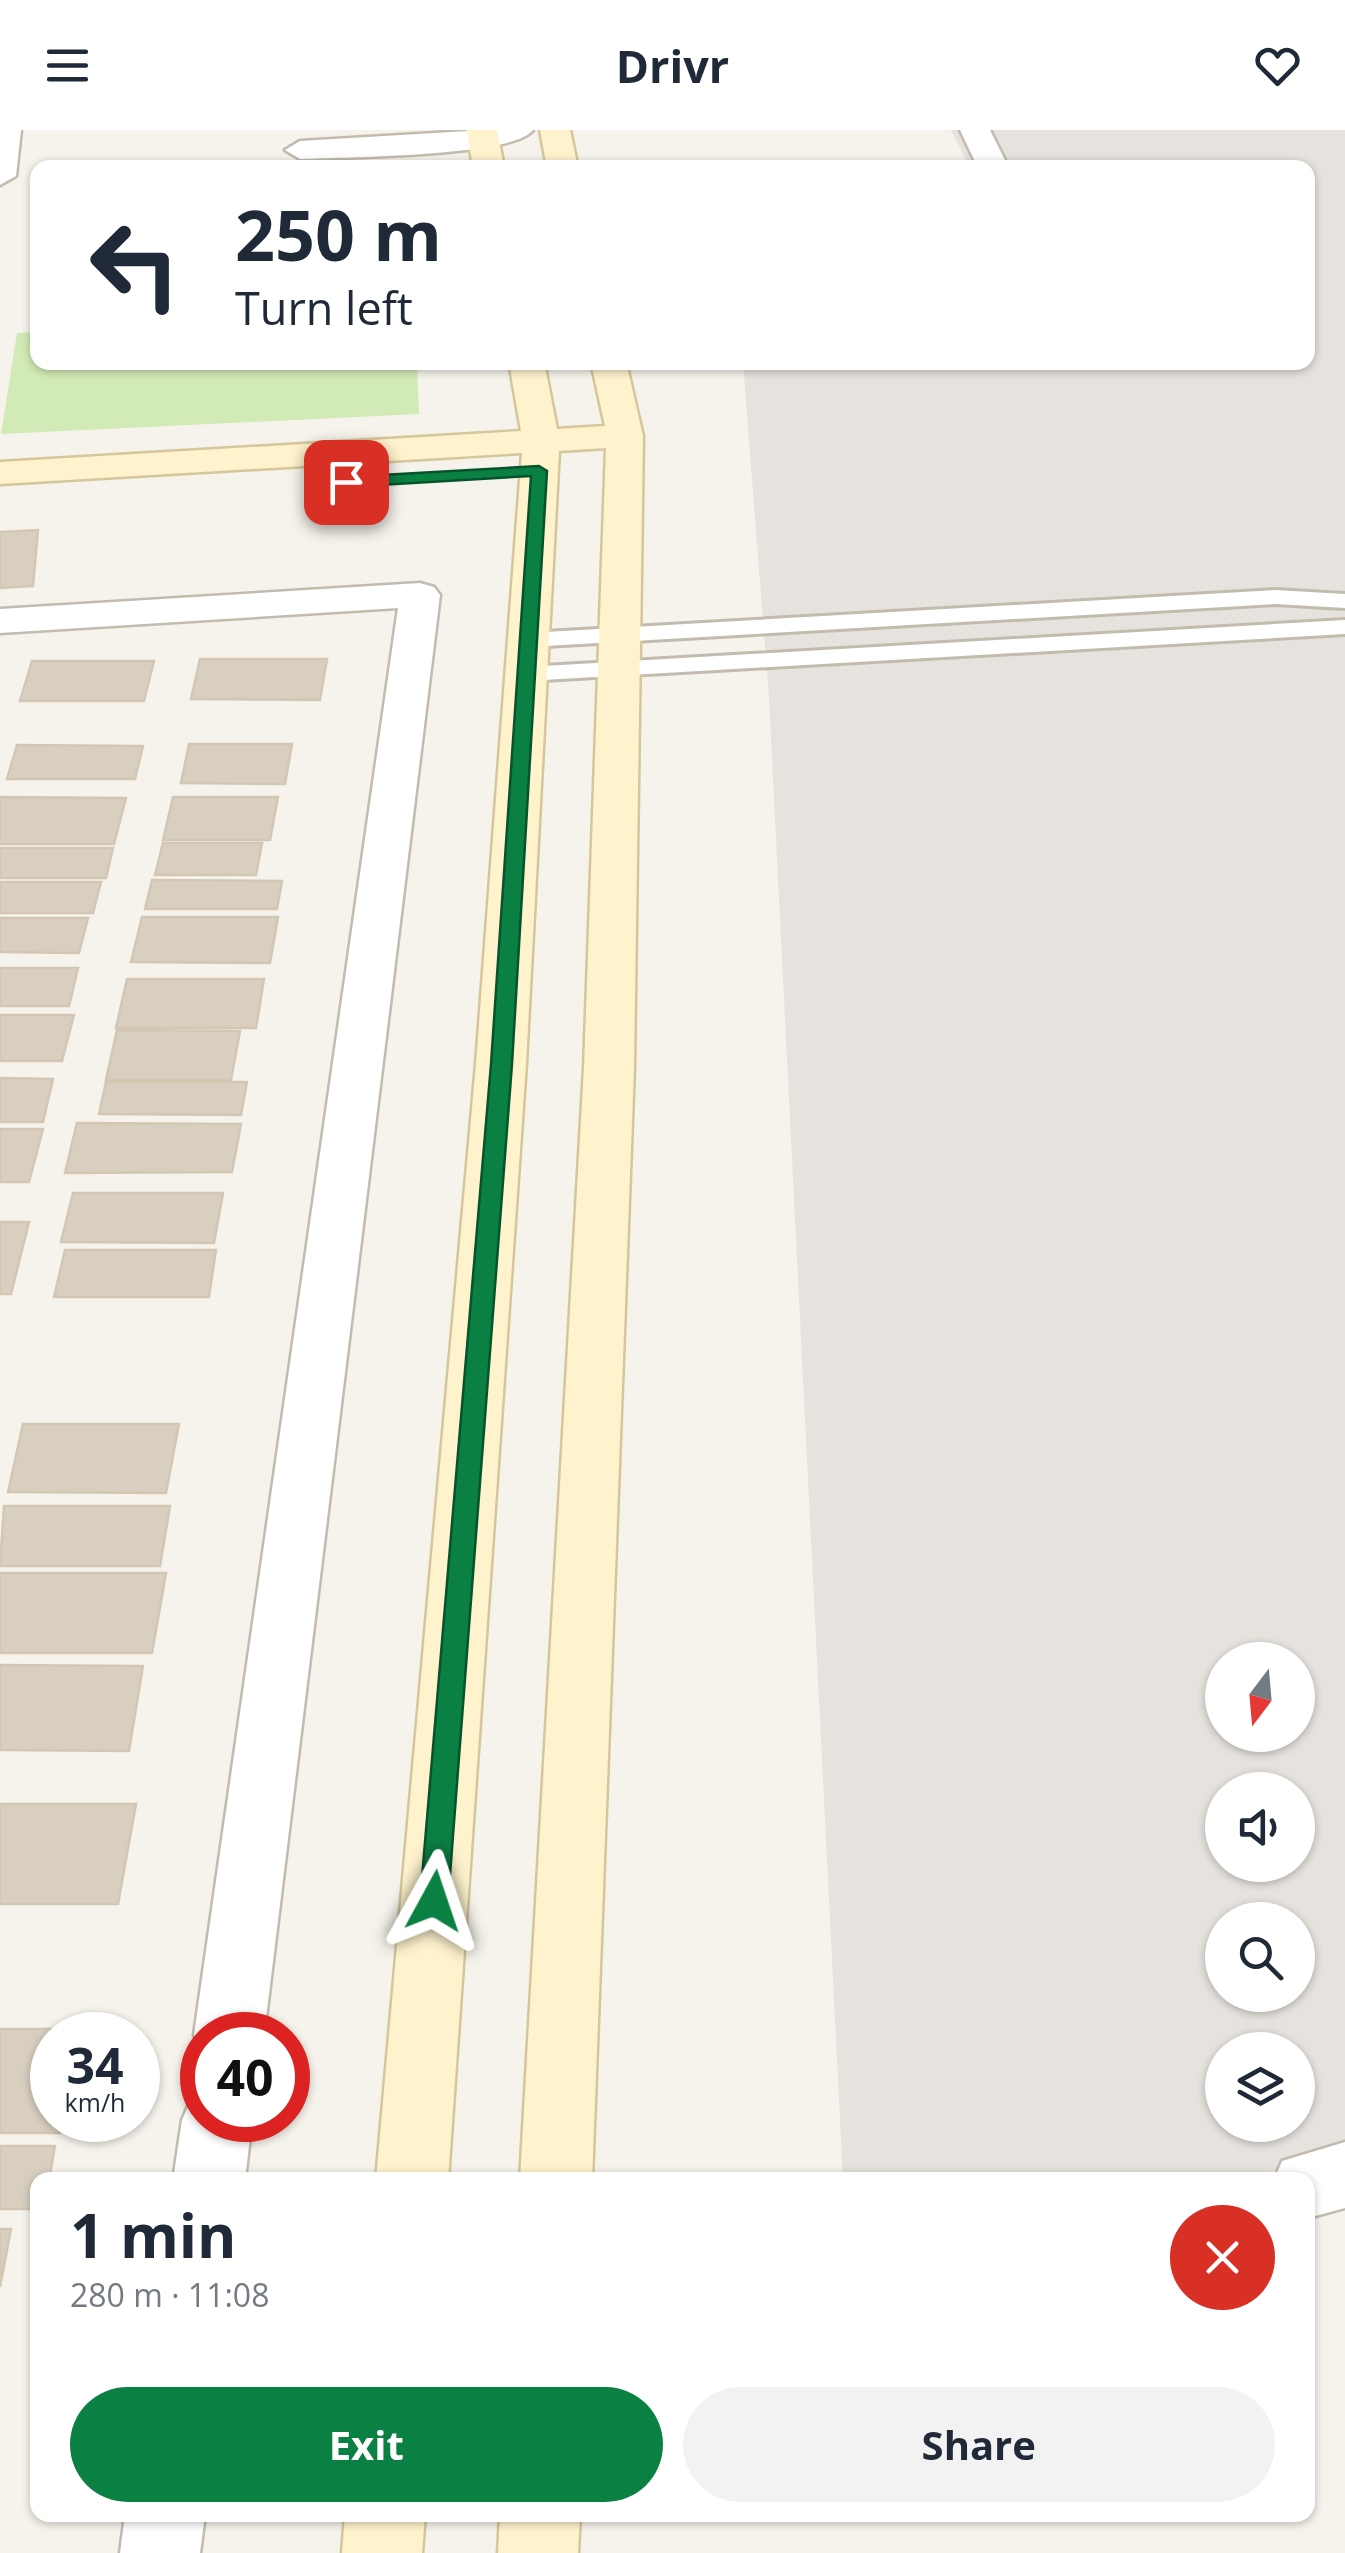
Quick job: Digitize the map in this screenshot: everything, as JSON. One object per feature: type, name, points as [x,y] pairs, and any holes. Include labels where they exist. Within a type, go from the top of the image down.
[{"type":"street","points":[[0,176],[6,130]]},
{"type":"street","points":[[300,149],[400,137],[485,146],[518,130]]},
{"type":"street","points":[[554,130],[561,160]]},
{"type":"street","points":[[975,130],[990,160]]},
{"type":"street","points":[[413,2172],[502,1064],[540,456],[527,370]]},
{"type":"street","points":[[556,2172],[608,1068],[624,451],[609,370]]},
{"type":"street","points":[[0,502],[624,451]]},
{"type":"street","points":[[0,473],[540,456]]},
{"type":"street","points":[[0,621],[420,595],[232,2012]]},
{"type":"street","points":[[210,2172],[214,2142]]},
{"type":"street","points":[[1315,2182],[1345,2175]]},
{"type":"street","points":[[160,2553],[164,2522]]},
{"type":"street","points":[[382,2553],[384,2522]]},
{"type":"street","points":[[538,2553],[540,2522]]},
{"type":"lane","points":[[527,657],[1275,598],[1345,601]]},
{"type":"lane","points":[[527,657],[1345,628]]},
{"type":"shaded area","points":[[951,130],[1345,130],[1345,2151],[1270,2172],[843,2172],[769,698],[744,370],[1315,370],[1315,160],[966,160]]},
{"type":"green space","points":[[30,332],[30,370],[417,370],[419,414],[1,434],[17,333]]},
{"type":"building","points":[[38,530],[33,586],[0,588],[0,532]]},
{"type":"building","points":[[200,659],[327,659],[320,700],[191,699]]},
{"type":"building","points":[[32,661],[154,661],[144,701],[20,701]]},
{"type":"building","points":[[189,744],[292,744],[285,784],[181,783]]},
{"type":"building","points":[[17,745],[143,746],[135,779],[7,779]]},
{"type":"building","points":[[0,797],[126,798],[114,844],[0,844]]},
{"type":"building","points":[[173,797],[278,797],[270,840],[163,840]]},
{"type":"building","points":[[163,843],[262,843],[256,875],[155,875]]},
{"type":"building","points":[[0,848],[113,848],[106,878],[0,878]]},
{"type":"building","points":[[152,880],[282,881],[277,909],[145,909]]},
{"type":"building","points":[[0,882],[101,882],[93,913],[0,913]]},
{"type":"building","points":[[142,917],[278,917],[270,963],[131,962]]},
{"type":"building","points":[[0,918],[88,918],[79,953],[0,952]]},
{"type":"building","points":[[0,968],[78,968],[69,1006],[0,1006]]},
{"type":"building","points":[[127,979],[264,979],[256,1028],[116,1028]]},
{"type":"building","points":[[0,1015],[74,1015],[62,1061],[0,1061]]},
{"type":"building","points":[[117,1030],[240,1031],[231,1080],[106,1080]]},
{"type":"building","points":[[0,1078],[53,1079],[43,1122],[0,1122]]},
{"type":"building","points":[[106,1082],[247,1082],[241,1115],[99,1114]]},
{"type":"building","points":[[77,1123],[241,1124],[232,1172],[65,1173]]},
{"type":"building","points":[[0,1129],[43,1129],[29,1182],[0,1182]]},
{"type":"building","points":[[73,1193],[223,1193],[214,1243],[61,1242]]},
{"type":"building","points":[[0,1222],[29,1222],[11,1294],[0,1294]]},
{"type":"building","points":[[65,1250],[216,1250],[209,1297],[54,1297]]},
{"type":"building","points":[[23,1424],[179,1424],[166,1493],[8,1492]]},
{"type":"building","points":[[4,1506],[170,1506],[160,1566],[0,1566]]},
{"type":"building","points":[[0,1573],[166,1573],[152,1653],[0,1653]]},
{"type":"building","points":[[0,1665],[143,1666],[129,1751],[0,1750]]},
{"type":"building","points":[[0,1804],[136,1804],[118,1904],[0,1904]]},
{"type":"building","points":[[0,2029],[30,2029],[30,2133],[0,2133]]},
{"type":"building","points":[[0,2146],[55,2146],[50,2172],[30,2172],[30,2209],[0,2209]]},
{"type":"building","points":[[0,2229],[11,2229],[0,2287]]},
{"type":"route","points":[[346,482],[539,471],[502,1064],[434,1901]]}]
